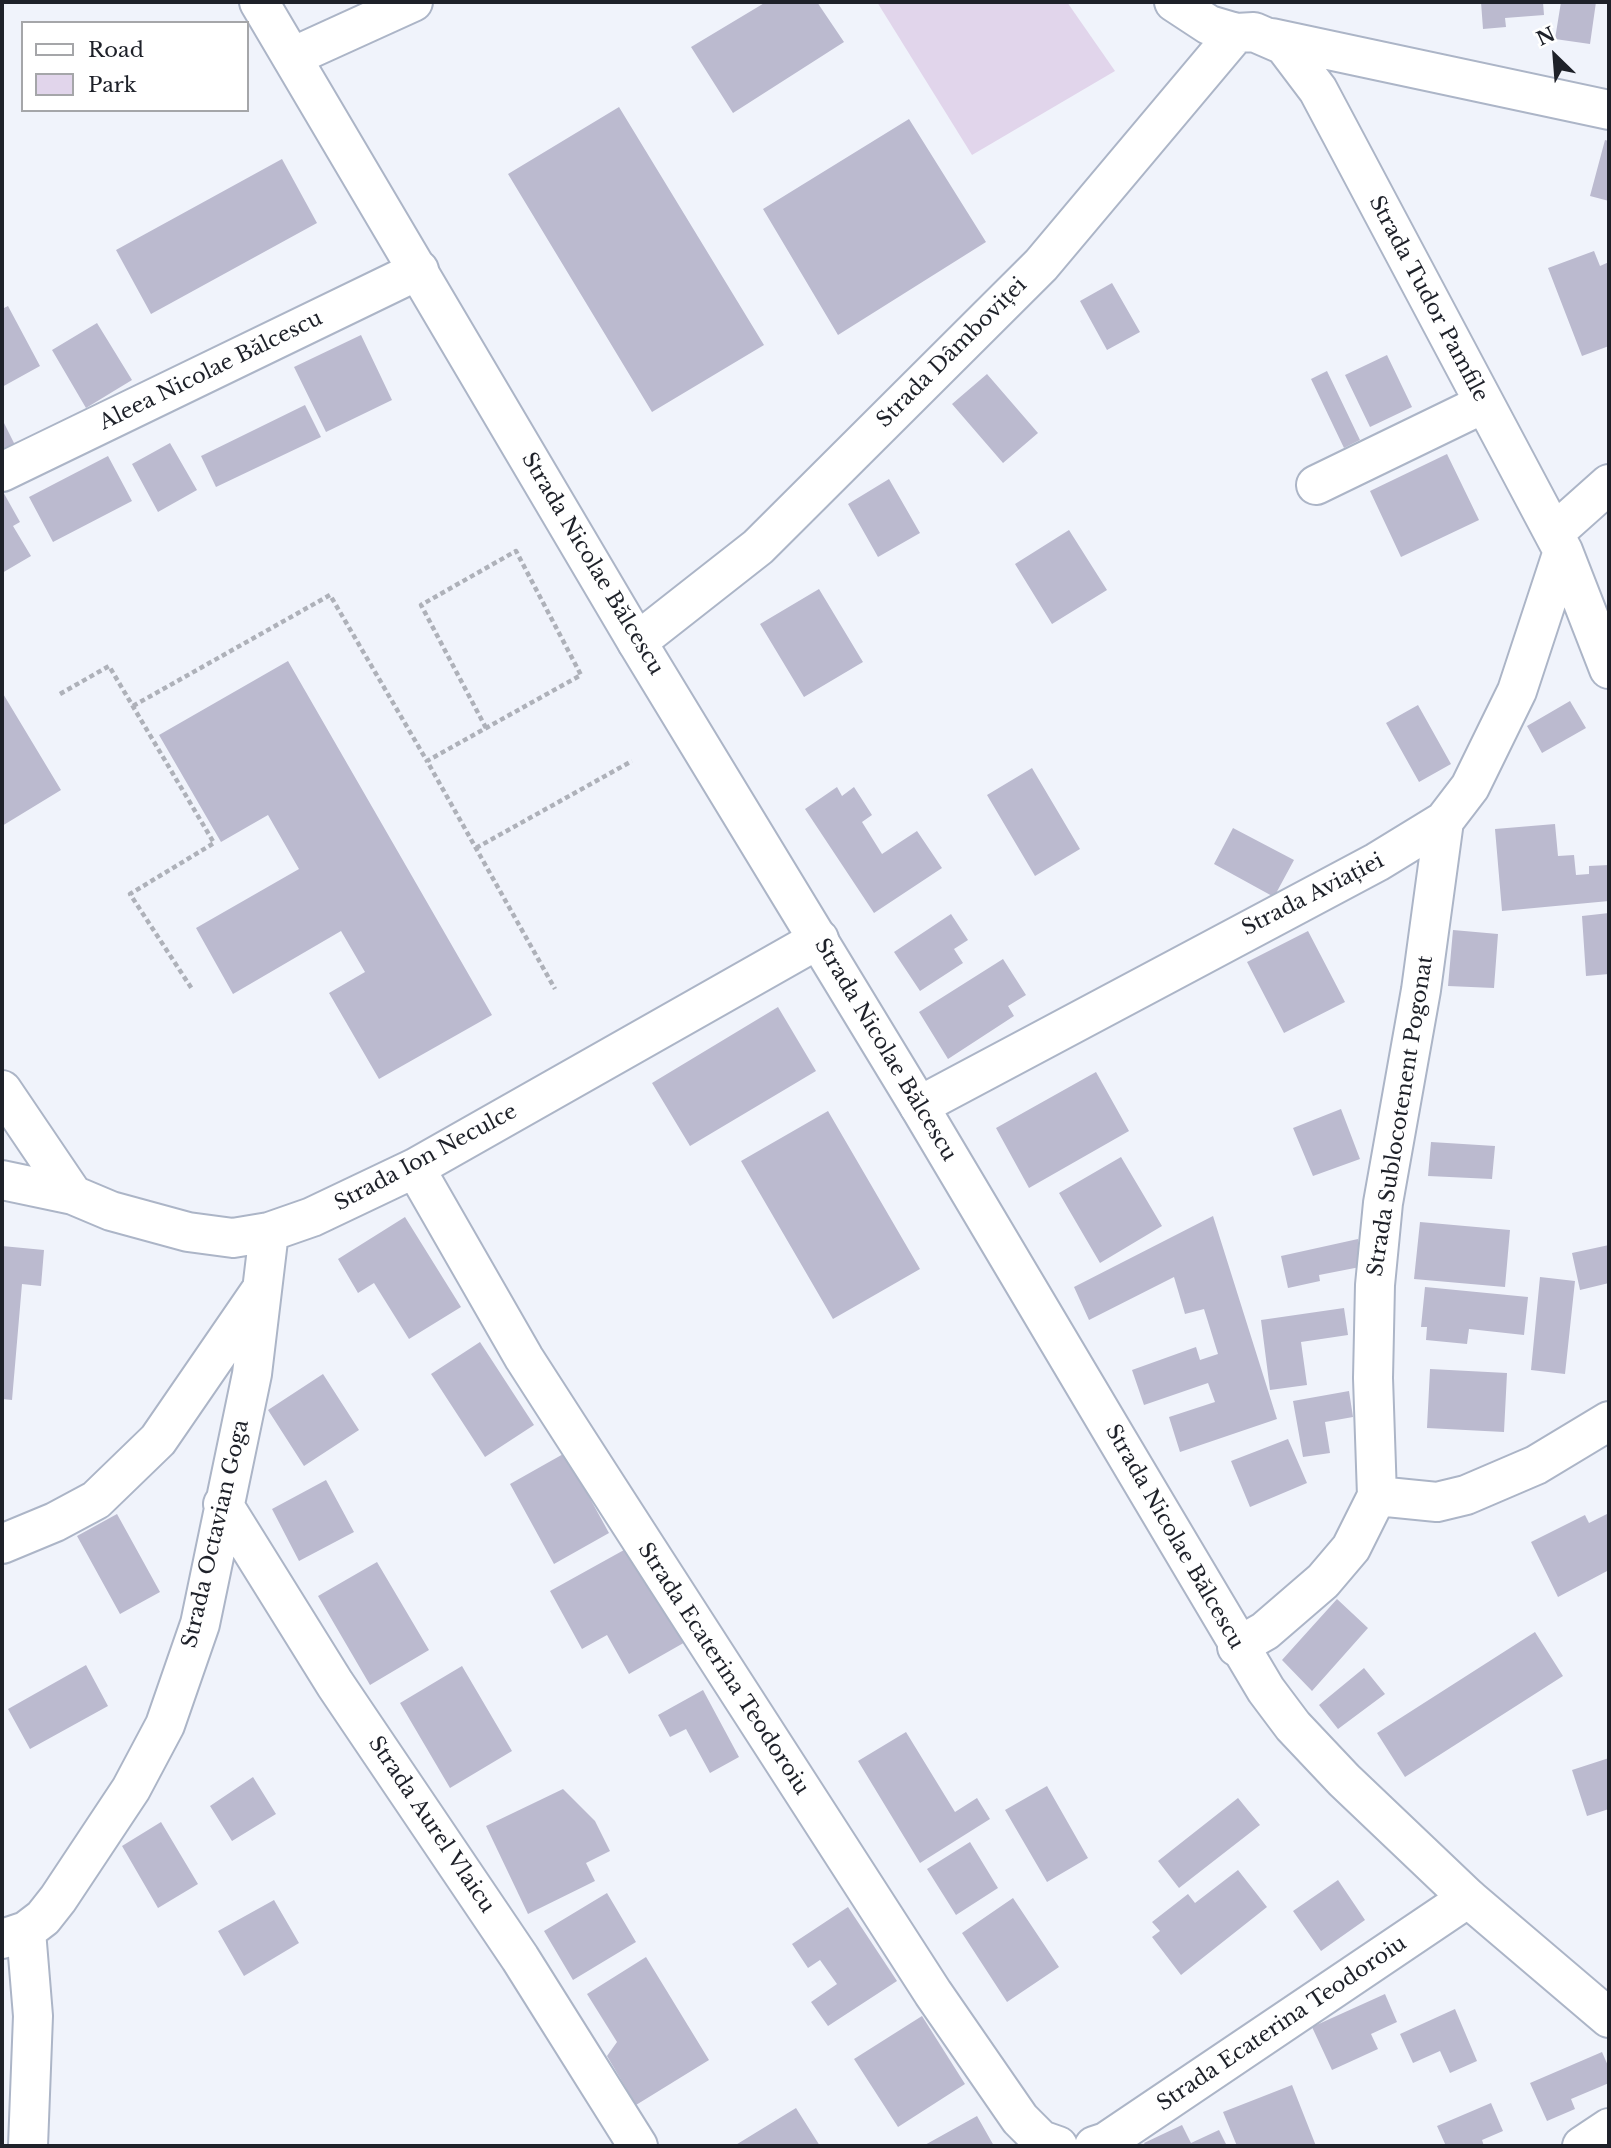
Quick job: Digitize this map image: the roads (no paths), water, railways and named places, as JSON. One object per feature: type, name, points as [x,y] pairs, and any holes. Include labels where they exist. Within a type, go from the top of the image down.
[{"type":"street","name":"Strada Nicolae Bălcescu","points":[[258,2],[637,642],[919,1106],[1237,1647],[1293,1727],[1343,1780],[1468,1898],[1609,2018]]},
{"type":"street","points":[[292,57],[412,2]]},
{"type":"street","name":"Strada Tudor Pamfile","points":[[1174,2],[1209,25],[1253,35],[1294,56],[1318,90],[1483,404],[1559,542],[1609,669]]},
{"type":"street","points":[[1253,35],[1609,110]]},
{"type":"street","name":"Strada Dâmboviței","points":[[637,642],[758,547],[1031,275],[1253,35]]},
{"type":"street","name":"Aleea Nicolae Bălcescu","points":[[2,472],[419,270]]},
{"type":"street","points":[[1316,485],[1483,404]]},
{"type":"street","points":[[1559,542],[1609,484]]},
{"type":"street","name":"Strada Aviației","points":[[919,1106],[1377,862],[1444,821],[1470,787],[1517,691],[1559,542]]},
{"type":"street","name":"Strada Sublocotenent Pogonat","points":[[1237,1647],[1265,1631],[1323,1581],[1351,1548],[1377,1496],[1373,1378],[1375,1285],[1383,1203],[1421,990],[1444,821]]},
{"type":"street","name":"Strada Ion Neculce","points":[[2,1180],[73,1195],[111,1211],[188,1232],[233,1238],[269,1232],[312,1217],[415,1168],[819,939]]},
{"type":"street","points":[[2,1090],[73,1195]]},
{"type":"street","name":"Strada Ecaterina Teodoroiu","points":[[415,1168],[524,1358],[933,1993],[1020,2119],[1041,2140],[1058,2146]]},
{"type":"street","name":"Strada Octavian Goga","points":[[14,1935],[43,1918],[58,1899],[131,1789],[165,1725],[200,1624],[252,1374],[269,1232]]},
{"type":"street","points":[[2,1544],[55,1522],[96,1500],[158,1440],[263,1287]]},
{"type":"street","points":[[1377,1496],[1414,1502],[1437,1502],[1466,1495],[1536,1465],[1609,1421]]},
{"type":"street","name":"Strada Aurel Vlaicu","points":[[223,1504],[335,1684],[520,1958],[638,2146]]},
{"type":"street","name":"Strada Ecaterina Teodoroiu","points":[[1094,2146],[1107,2142],[1468,1898]]},
{"type":"street","points":[[14,1935],[33,2016],[28,2146]]},
{"type":"street","points":[[1583,2146],[1609,2128]]}]
